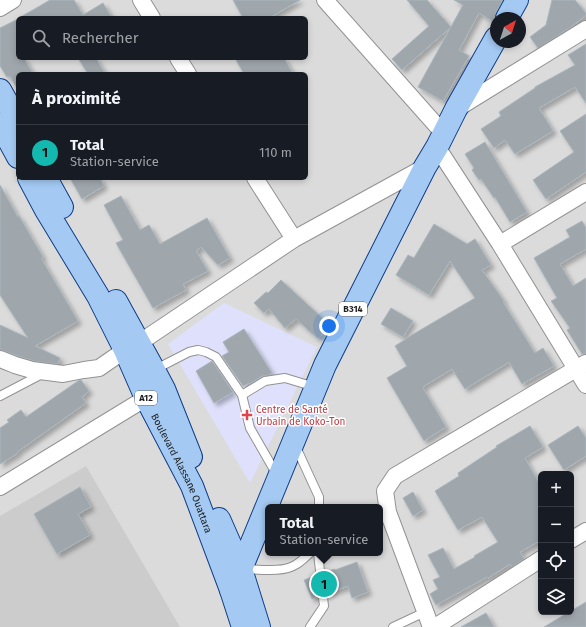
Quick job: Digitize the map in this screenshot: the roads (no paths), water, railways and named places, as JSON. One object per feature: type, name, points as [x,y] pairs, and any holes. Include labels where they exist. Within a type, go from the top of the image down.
[{"type":"main road","points":[[510,12],[517,0]]},
{"type":"main road","name":"B314","points":[[268,504],[325,365],[425,167],[490,48]]},
{"type":"main road","points":[[0,90],[16,118]]},
{"type":"main road","points":[[0,124],[16,153]]},
{"type":"main road","name":"Boulevard Alassane Ouattara","points":[[30,180],[46,210],[98,296],[132,347],[154,370],[155,394],[192,486],[231,590],[243,627]]},
{"type":"main road","name":"Boulevard Alassane Ouattara","points":[[47,180],[104,280],[132,347],[155,394],[197,470],[241,568],[259,627]]},
{"type":"main road","name":"B314","points":[[231,590],[265,511]]},
{"type":"street","points":[[0,8],[13,0]]},
{"type":"street","points":[[141,0],[151,16]]},
{"type":"street","points":[[325,0],[440,141],[500,244],[581,366],[586,385]]},
{"type":"street","points":[[456,109],[586,29]]},
{"type":"street","points":[[179,60],[187,72]]},
{"type":"street","points":[[0,358],[32,370],[63,374],[99,368],[294,239],[425,167]]},
{"type":"street","points":[[256,180],[294,239]]},
{"type":"street","points":[[500,244],[586,192]]},
{"type":"street","points":[[431,627],[388,512],[385,491],[395,476],[581,366]]},
{"type":"street","points":[[0,487],[155,394]]},
{"type":"street","points":[[574,538],[586,531]]},
{"type":"street","points":[[435,627],[538,561]]},
{"type":"lane","points":[[154,370],[189,352],[198,350],[216,357],[242,395],[250,428],[279,478]]},
{"type":"lane","points":[[0,396],[46,372]]},
{"type":"lane","points":[[242,395],[265,381],[285,378],[316,387]]},
{"type":"lane","points":[[293,442],[319,498],[319,504]]},
{"type":"lane","points":[[241,568],[272,570],[286,569],[295,566],[307,556]]},
{"type":"lane","points":[[310,627],[324,606],[318,556]]},
{"type":"lane","points":[[393,627],[425,612]]},
{"type":"place","name":"Centre de Santé Urbain de Koko-Ton","points":[[247,415]]},
{"type":"place","name":"Total","points":[[324,584]]}]
